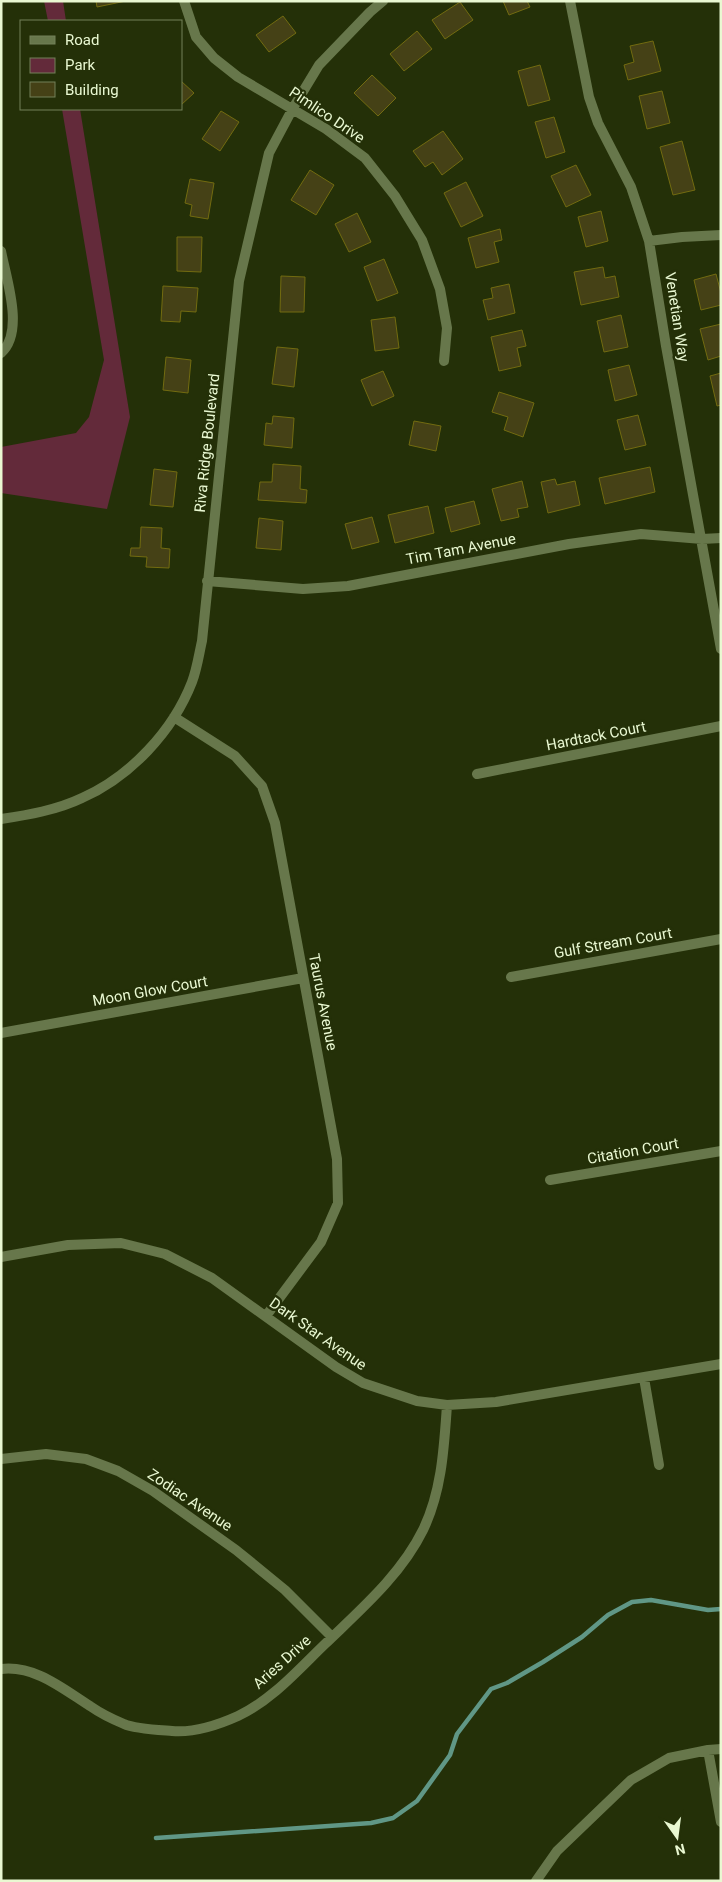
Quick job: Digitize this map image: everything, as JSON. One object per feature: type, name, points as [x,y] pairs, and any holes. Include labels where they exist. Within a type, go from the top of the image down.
[{"type":"street","name":"Pimlico Drive","points":[[184,1],[196,37],[214,58],[238,77],[326,128],[364,158],[395,196],[422,240],[440,289],[447,328],[444,361]]},
{"type":"street","name":"Riva Ridge Boulevard","points":[[1,819],[35,814],[82,798],[119,777],[147,752],[174,717],[192,682],[202,641],[239,281],[269,153],[319,65],[370,12],[384,1]]},
{"type":"street","name":"Venetian Way","points":[[570,1],[589,97],[598,123],[631,187],[650,241],[666,346],[721,649]]},
{"type":"street","points":[[650,241],[682,236],[721,235]]},
{"type":"street","points":[[1,251],[14,330],[4,351]]},
{"type":"street","name":"Tim Tam Avenue","points":[[208,582],[303,589],[348,586],[570,544],[641,534],[702,539],[721,538]]},
{"type":"street","name":"Taurus Avenue","points":[[174,717],[235,756],[262,786],[275,823],[338,1159],[338,1202],[321,1242],[266,1316]]},
{"type":"street","name":"Hardtack Court","points":[[477,774],[721,726]]},
{"type":"street","name":"Gulf Stream Court","points":[[511,977],[721,938]]},
{"type":"street","name":"Moon Glow Court","points":[[1,1033],[303,978]]},
{"type":"street","name":"Citation Court","points":[[550,1180],[721,1151]]},
{"type":"street","name":"Dark Star Avenue","points":[[1,1257],[68,1245],[121,1243],[166,1254],[212,1278],[336,1367],[362,1383],[417,1401],[447,1405],[496,1402],[721,1364]]},
{"type":"street","points":[[644,1378],[660,1465]]},
{"type":"street","name":"Aries Drive","points":[[1,1669],[8,1668],[43,1677],[91,1707],[126,1725],[174,1732],[207,1728],[239,1716],[276,1691],[398,1570],[423,1530],[438,1488],[444,1449],[447,1405]]},
{"type":"street","name":"Zodiac Avenue","points":[[1,1459],[46,1454],[86,1459],[118,1471],[153,1491],[236,1550],[285,1590],[332,1637]]},
{"type":"street","points":[[536,1881],[557,1851],[631,1780],[669,1758],[721,1749]]},
{"type":"street","points":[[708,1750],[721,1822]]},
{"type":"green space","points":[[44,1],[63,1],[66,20],[48,20]]},
{"type":"green space","points":[[62,110],[80,110],[130,417],[107,509],[1,493],[1,447],[76,433],[89,417],[104,360]]},
{"type":"building","points":[[96,1],[126,1],[97,7]]},
{"type":"building","points":[[503,1],[527,1],[530,7],[509,15]]},
{"type":"building","points":[[460,2],[473,20],[445,39],[432,20]]},
{"type":"building","points":[[283,16],[296,33],[269,52],[256,35]]},
{"type":"building","points":[[417,31],[432,49],[404,71],[390,54]]},
{"type":"building","points":[[653,41],[661,71],[628,80],[624,65],[634,62],[630,46]]},
{"type":"building","points":[[540,65],[550,100],[528,106],[518,71]]},
{"type":"building","points":[[372,75],[396,98],[378,116],[354,93]]},
{"type":"building","points":[[182,82],[194,93],[182,104]]},
{"type":"building","points":[[662,91],[670,123],[647,129],[639,96]]},
{"type":"building","points":[[221,111],[239,122],[220,151],[202,139]]},
{"type":"building","points":[[554,117],[565,152],[546,158],[535,122]]},
{"type":"building","points":[[443,131],[463,159],[442,175],[433,162],[425,167],[413,151]]},
{"type":"building","points":[[682,141],[695,190],[673,195],[660,147]]},
{"type":"building","points":[[576,165],[591,195],[566,207],[551,176]]},
{"type":"building","points":[[310,170],[334,185],[316,215],[291,200]]},
{"type":"building","points":[[190,179],[214,183],[208,219],[190,216],[192,205],[185,203]]},
{"type":"building","points":[[466,182],[483,216],[461,227],[444,193]]},
{"type":"building","points":[[601,211],[608,241],[586,247],[578,217]]},
{"type":"building","points":[[357,213],[371,242],[349,252],[335,224]]},
{"type":"building","points":[[500,229],[502,240],[494,242],[499,262],[476,268],[468,238]]},
{"type":"building","points":[[177,237],[202,237],[201,272],[177,271]]},
{"type":"building","points":[[384,259],[398,293],[377,301],[364,267]]},
{"type":"building","points":[[603,267],[605,278],[615,276],[619,297],[581,305],[574,272]]},
{"type":"building","points":[[716,274],[721,293],[721,305],[701,310],[694,280]]},
{"type":"building","points":[[281,276],[305,277],[304,312],[280,312]]},
{"type":"building","points":[[509,284],[515,313],[488,320],[483,300],[493,298],[491,288]]},
{"type":"building","points":[[163,286],[198,288],[196,312],[181,311],[180,322],[161,321]]},
{"type":"building","points":[[621,315],[628,347],[604,352],[597,321]]},
{"type":"building","points":[[395,317],[399,348],[375,351],[371,320]]},
{"type":"building","points":[[721,324],[721,356],[708,360],[700,329]]},
{"type":"building","points":[[522,330],[526,346],[517,348],[521,366],[499,371],[491,337]]},
{"type":"building","points":[[277,347],[298,349],[294,387],[272,384]]},
{"type":"building","points":[[166,357],[191,360],[188,393],[163,390]]},
{"type":"building","points":[[629,365],[637,395],[615,401],[608,370]]},
{"type":"building","points":[[383,371],[394,396],[372,406],[361,380]]},
{"type":"building","points":[[721,373],[721,405],[717,406],[710,376]]},
{"type":"building","points":[[499,392],[534,403],[523,437],[504,430],[508,417],[492,412]]},
{"type":"building","points":[[638,415],[646,445],[625,450],[617,420]]},
{"type":"building","points":[[273,416],[294,418],[292,448],[264,445],[266,423],[272,424]]},
{"type":"building","points":[[414,421],[441,426],[436,451],[409,445]]},
{"type":"building","points":[[273,464],[301,466],[300,489],[307,490],[306,503],[258,500],[260,482],[272,482]]},
{"type":"building","points":[[650,467],[655,492],[605,504],[599,478]]},
{"type":"building","points":[[154,469],[177,472],[173,507],[150,505]]},
{"type":"building","points":[[555,479],[557,485],[575,481],[580,505],[548,513],[541,482]]},
{"type":"building","points":[[522,481],[528,507],[517,509],[519,517],[501,521],[492,489]]},
{"type":"building","points":[[474,501],[480,524],[451,532],[445,508]]},
{"type":"building","points":[[428,506],[434,533],[395,543],[388,515]]},
{"type":"building","points":[[372,517],[379,542],[352,549],[345,524]]},
{"type":"building","points":[[259,518],[283,521],[281,550],[256,548]]},
{"type":"building","points":[[141,527],[162,528],[161,548],[170,549],[169,568],[146,567],[147,557],[130,556],[131,548],[140,548]]},
{"type":"waterway","points":[[156,1838],[371,1823],[393,1818],[417,1801],[450,1755],[457,1734],[491,1689],[507,1683],[543,1662],[582,1637],[608,1615],[632,1602],[651,1600],[708,1610],[721,1609]]}]
